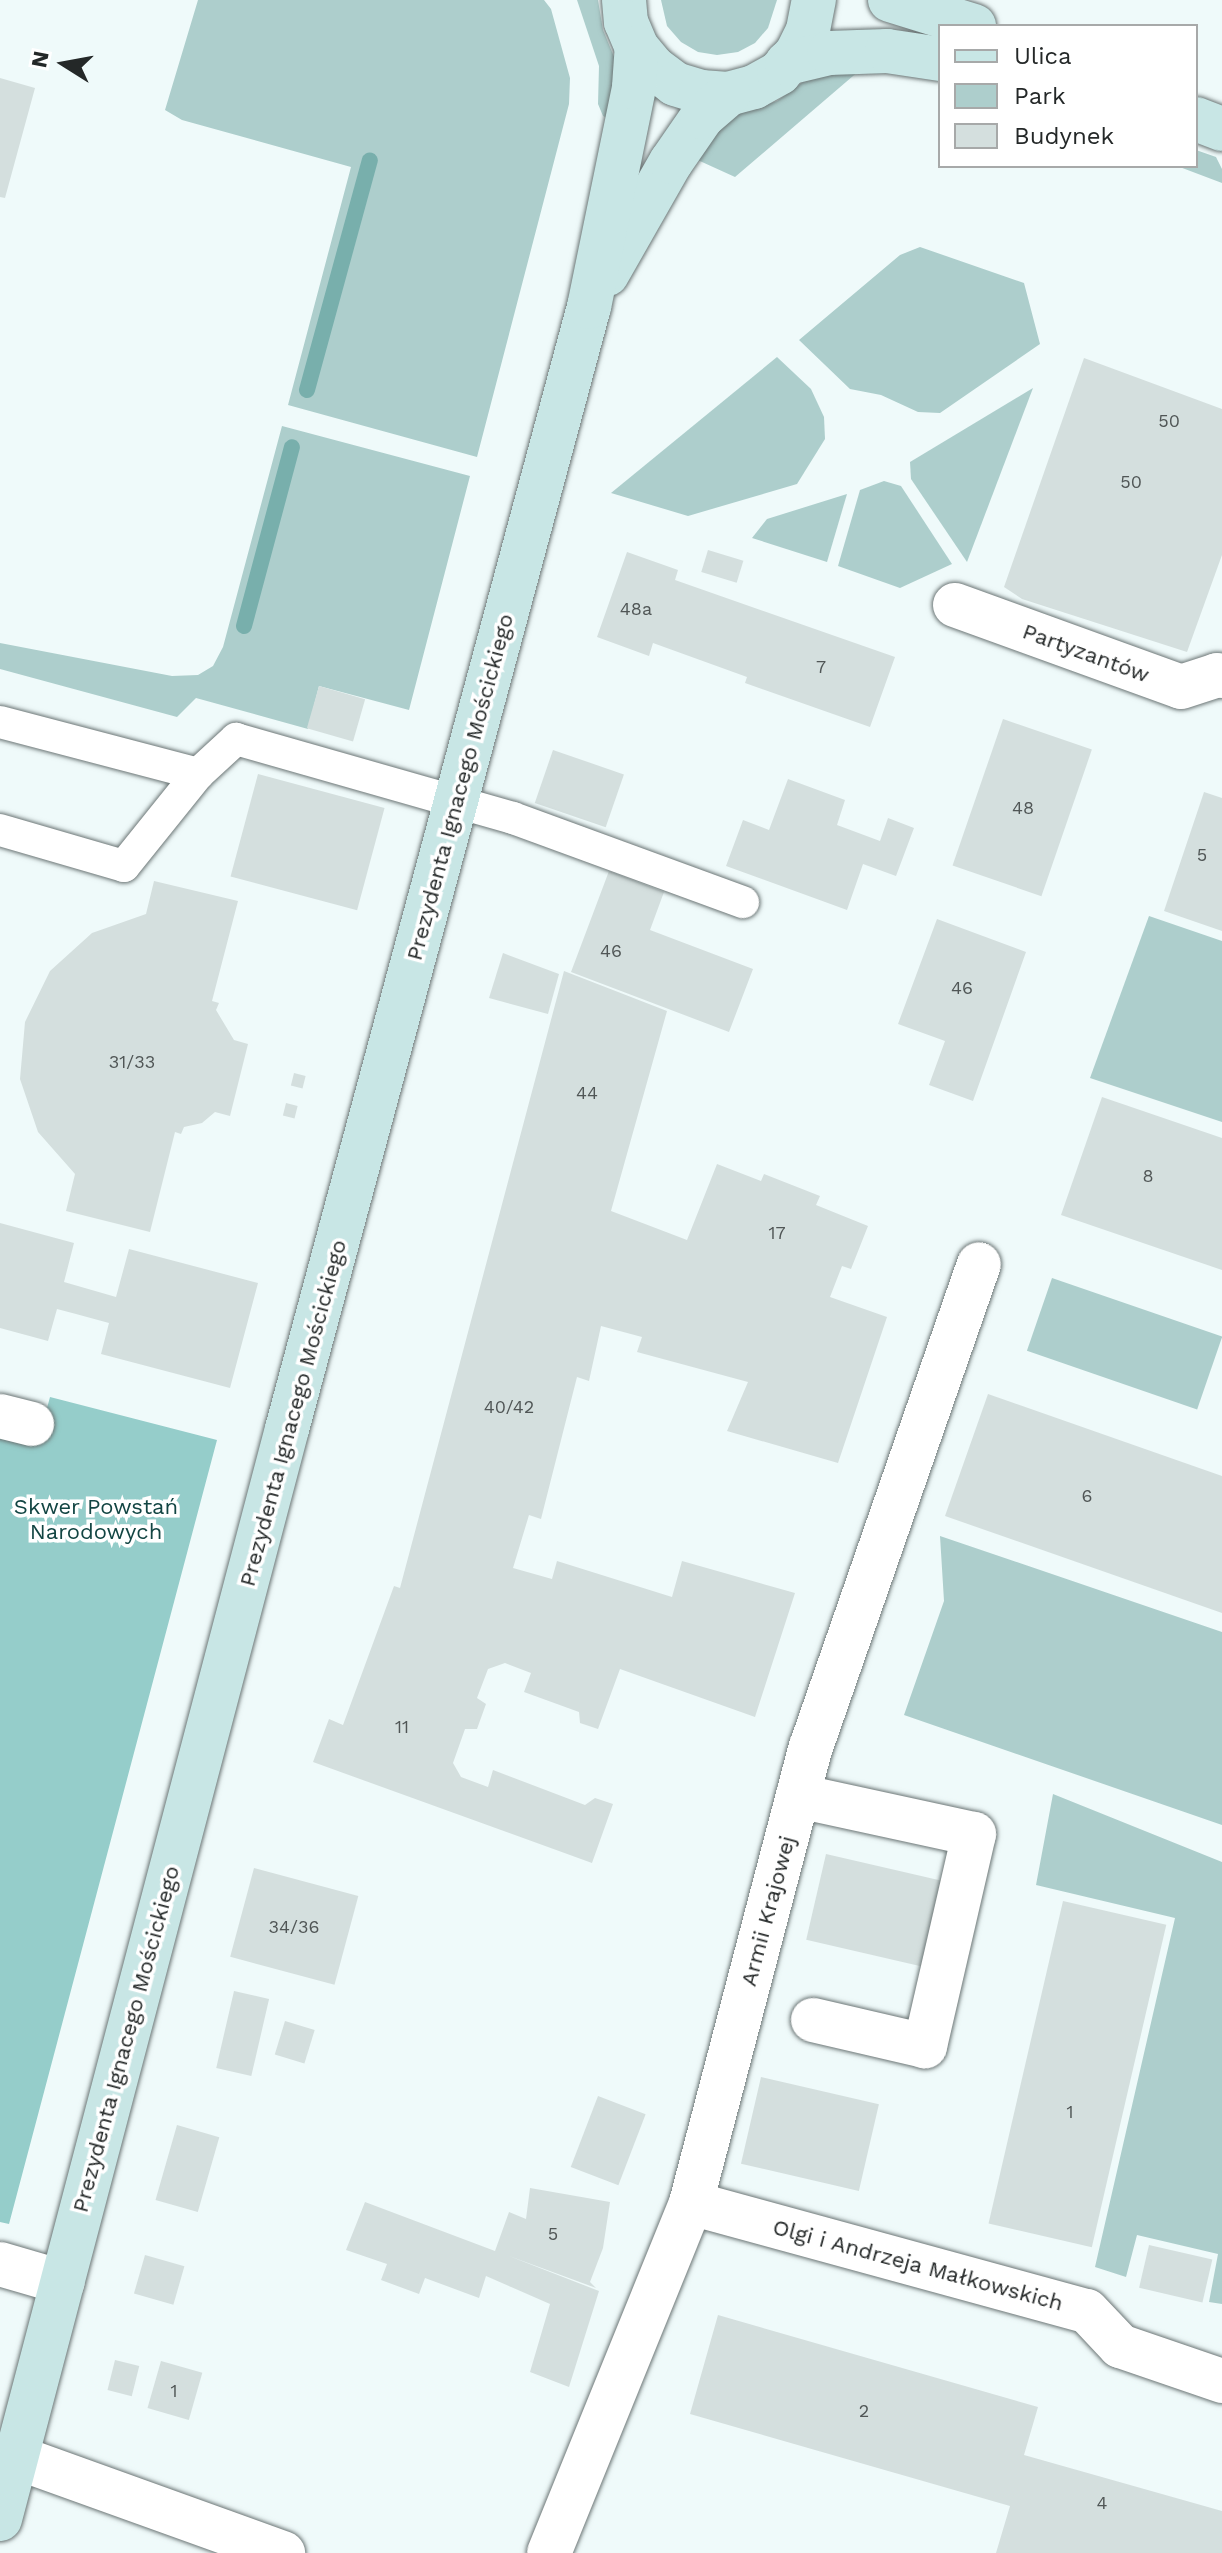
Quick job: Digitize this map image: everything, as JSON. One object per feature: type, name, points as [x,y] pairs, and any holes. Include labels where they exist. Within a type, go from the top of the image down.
[{"type":"main road","points":[[624,0],[626,22],[637,48],[654,68],[675,84],[701,92],[728,94],[754,87],[779,73],[808,30],[814,0]]},
{"type":"main road","points":[[890,0],[968,24]]},
{"type":"main road","name":"Prezydenta Ignacego Mościckiego","points":[[0,2519],[589,307],[634,87],[637,48]]},
{"type":"main road","points":[[787,63],[829,53],[887,51],[938,59]]},
{"type":"main road","name":"Prezydenta Ignacego Mościckiego","points":[[589,307],[671,162],[702,117],[728,94]]},
{"type":"main road","points":[[1198,120],[1222,129]]},
{"type":"street","name":"Partyzantów","points":[[955,605],[1181,687],[1220,671]]},
{"type":"street","name":"Armii Krajowej","points":[[549,2553],[691,2203],[811,1747],[979,1264]]},
{"type":"street","points":[[798,1796],[974,1834],[925,2046],[813,2020]]},
{"type":"street","name":"Olgi i Andrzeja Małkowskich","points":[[691,2203],[1087,2311],[1120,2346],[1222,2381]]},
{"type":"street","points":[[0,2264],[62,2282]]},
{"type":"street","points":[[16,2457],[283,2553]]},
{"type":"lane","points":[[0,722],[198,774]]},
{"type":"lane","points":[[0,830],[124,866],[198,774],[236,739],[456,800],[743,902]]},
{"type":"green space","points":[[198,0],[544,0],[551,9],[570,78],[569,104],[477,457],[288,405],[351,167],[182,120],[165,110]]},
{"type":"green space","points":[[577,0],[598,0],[603,30],[617,64],[613,121],[603,116],[598,104],[599,66]]},
{"type":"green space","points":[[661,0],[777,0],[768,28],[755,43],[738,52],[717,55],[698,52],[681,42],[667,26]]},
{"type":"green space","points":[[860,70],[735,177],[691,157],[732,116],[777,101],[803,82],[833,72]]},
{"type":"green space","points":[[1198,151],[1216,157],[1222,169],[1222,183],[1182,168],[1198,168]]},
{"type":"green space","points":[[920,247],[1024,283],[1040,344],[940,413],[918,412],[881,395],[850,389],[799,340],[900,255]]},
{"type":"green space","points":[[777,357],[811,389],[824,417],[825,439],[797,484],[688,516],[611,493]]},
{"type":"green space","points":[[1033,388],[967,562],[911,479],[910,462]]},
{"type":"green space","points":[[282,426],[470,476],[409,710],[319,686],[308,729],[196,698],[177,717],[0,669],[0,643],[172,676],[198,675],[213,666],[223,647]]},
{"type":"green space","points":[[884,481],[901,486],[952,564],[900,588],[838,566],[860,490]]},
{"type":"green space","points":[[847,494],[827,562],[752,538],[767,519]]},
{"type":"green space","points":[[1149,916],[1222,941],[1222,1122],[1090,1078]]},
{"type":"green space","points":[[1052,1278],[1222,1337],[1197,1409],[1027,1351]]},
{"type":"green space","name":"Skwer Powstań Narodowych","points":[[50,1397],[217,1440],[9,2224],[0,2222],[0,1436],[37,1445]]},
{"type":"green space","points":[[940,1536],[1222,1632],[1222,1825],[904,1715],[944,1601]]},
{"type":"green space","points":[[1053,1794],[1222,1862],[1222,2304],[1209,2302],[1218,2254],[1137,2235],[1126,2277],[1095,2267],[1175,1918],[1036,1885]]},
{"type":"building","points":[[0,78],[35,88],[5,198],[0,197]]},
{"type":"building","points":[[1084,358],[1222,409],[1222,555],[1187,652],[1022,599],[1004,587]]},
{"type":"building","points":[[708,550],[743,561],[737,583],[701,572]]},
{"type":"building","points":[[627,552],[678,570],[675,580],[895,657],[870,727],[745,683],[747,677],[653,643],[649,656],[597,637]]},
{"type":"building","points":[[319,686],[365,699],[353,742],[307,728]]},
{"type":"building","points":[[1003,719],[1092,750],[1041,896],[953,866]]},
{"type":"building","points":[[553,750],[624,774],[606,827],[535,803]]},
{"type":"building","points":[[258,774],[385,808],[357,910],[231,876]]},
{"type":"building","points":[[788,779],[845,800],[837,825],[880,841],[888,818],[914,828],[896,876],[863,864],[847,910],[726,866],[743,820],[769,830]]},
{"type":"building","points":[[1204,792],[1222,798],[1222,931],[1164,911]]},
{"type":"building","points":[[609,871],[664,892],[650,930],[753,969],[729,1032],[571,972]]},
{"type":"building","points":[[154,881],[238,901],[212,1001],[219,1003],[216,1010],[234,1040],[248,1044],[230,1116],[215,1112],[202,1123],[184,1127],[181,1134],[175,1132],[150,1232],[66,1211],[75,1174],[38,1132],[20,1079],[25,1022],[50,971],[92,933],[146,914]]},
{"type":"building","points":[[937,919],[1026,952],[973,1101],[929,1085],[945,1041],[898,1024]]},
{"type":"building","points":[[503,953],[559,974],[548,1014],[489,998]]},
{"type":"building","points":[[564,971],[667,1011],[611,1211],[687,1240],[717,1164],[761,1181],[764,1174],[820,1196],[816,1205],[868,1226],[851,1269],[842,1266],[830,1297],[887,1317],[838,1463],[727,1431],[748,1382],[637,1352],[642,1337],[601,1326],[589,1381],[577,1377],[541,1519],[529,1515],[513,1568],[552,1579],[557,1561],[672,1597],[682,1561],[795,1593],[755,1717],[620,1669],[598,1729],[580,1723],[579,1712],[524,1692],[531,1673],[505,1663],[488,1669],[477,1698],[486,1704],[477,1729],[465,1729],[453,1763],[461,1777],[488,1787],[493,1770],[585,1805],[595,1798],[613,1804],[592,1863],[313,1762],[329,1719],[343,1725],[394,1586],[400,1588]]},
{"type":"building","points":[[294,1073],[306,1076],[302,1089],[291,1086]]},
{"type":"building","points":[[1102,1097],[1222,1138],[1222,1270],[1061,1215]]},
{"type":"building","points":[[286,1103],[298,1106],[294,1119],[283,1116]]},
{"type":"building","points":[[0,1223],[74,1243],[64,1282],[116,1297],[129,1249],[258,1283],[230,1388],[101,1354],[109,1323],[57,1309],[48,1341],[0,1328]]},
{"type":"building","points":[[988,1394],[1222,1476],[1222,1613],[945,1516]]},
{"type":"building","points":[[826,1854],[944,1881],[924,1967],[806,1940]]},
{"type":"building","points":[[254,1868],[358,1896],[335,1985],[230,1957]]},
{"type":"building","points":[[1063,1901],[1166,1925],[1092,2247],[989,2224]]},
{"type":"building","points":[[234,1991],[269,1999],[251,2076],[216,2068]]},
{"type":"building","points":[[285,2021],[315,2030],[304,2064],[275,2054]]},
{"type":"building","points":[[761,2077],[879,2104],[859,2191],[741,2164]]},
{"type":"building","points":[[598,2096],[646,2114],[618,2185],[571,2167]]},
{"type":"building","points":[[177,2125],[219,2137],[198,2212],[156,2200]]},
{"type":"building","points":[[530,2188],[610,2202],[603,2248],[590,2282],[596,2288],[509,2256],[599,2291],[569,2387],[530,2372],[550,2304],[486,2276],[479,2298],[425,2278],[419,2294],[381,2280],[387,2264],[346,2250],[365,2202],[495,2251],[509,2212],[526,2219]]},
{"type":"building","points":[[1149,2245],[1212,2260],[1202,2302],[1139,2288]]},
{"type":"building","points":[[145,2255],[184,2266],[173,2305],[134,2293]]},
{"type":"building","points":[[718,2315],[1038,2407],[1024,2455],[1222,2511],[1222,2553],[996,2553],[1010,2506],[690,2414]]},
{"type":"building","points":[[115,2360],[139,2366],[132,2396],[108,2390]]},
{"type":"building","points":[[161,2361],[202,2373],[189,2420],[147,2408]]},
{"type":"waterway","points":[[307,390],[370,160]]},
{"type":"waterway","points":[[244,626],[292,447]]}]
